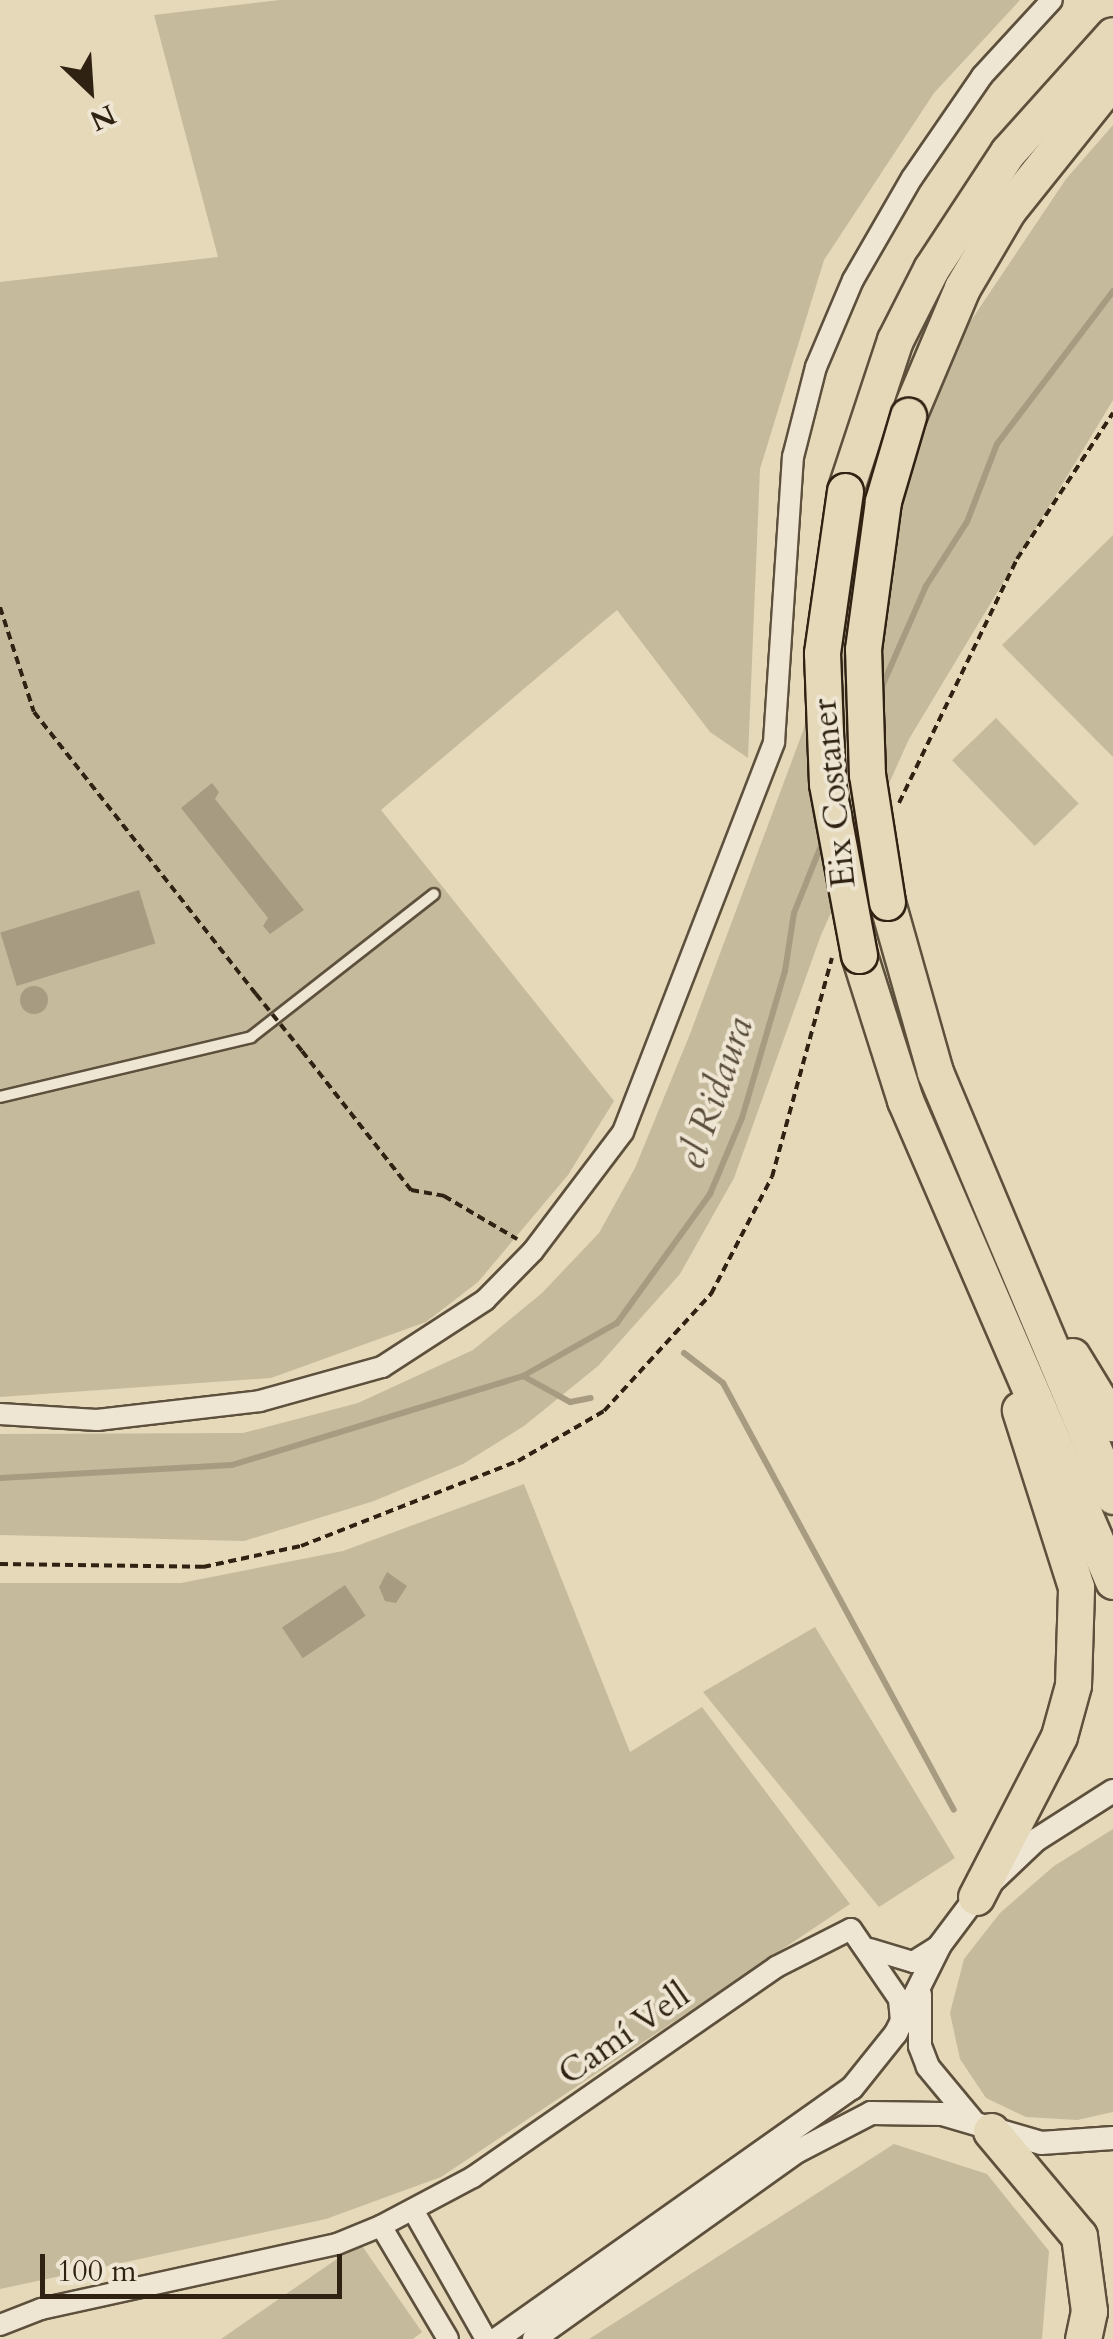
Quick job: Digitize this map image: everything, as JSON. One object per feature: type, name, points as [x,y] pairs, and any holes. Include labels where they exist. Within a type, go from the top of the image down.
[{"type":"highway","name":"Eix Costaner","points":[[1113,35],[1008,152],[931,269],[895,340],[845,490],[822,653],[827,784],[846,952],[985,1289],[1113,1580]]},
{"type":"highway","name":"Eix Costaner","points":[[1113,80],[1008,210],[962,288],[908,416],[883,500],[863,649],[867,775],[888,902],[935,1072],[1113,1496]]},
{"type":"highway","points":[[976,1897],[1058,1736],[1073,1685],[1077,1625],[1066,1549],[985,1289]]},
{"type":"highway","points":[[1036,1308],[1113,1424]]},
{"type":"highway","points":[[982,2126],[1080,2236],[1088,2310],[1082,2339]]},
{"type":"street","points":[[0,1414],[97,1420],[260,1401],[382,1368],[485,1300],[534,1250],[623,1132],[774,742],[793,457],[816,366],[853,280],[912,178],[982,76],[1052,0]]},
{"type":"street","points":[[497,2339],[852,2088],[901,2023],[940,1945],[976,1897],[1036,1840],[1113,1791]]},
{"type":"street","name":"Camí Vell","points":[[0,2325],[41,2309],[337,2244],[414,2210],[503,2157],[776,1967],[852,1929],[870,1949],[913,1962],[940,1945]]},
{"type":"street","points":[[870,1949],[899,1998],[901,2023]]},
{"type":"street","points":[[920,1987],[920,2046],[928,2067],[982,2126]]},
{"type":"street","points":[[534,2339],[830,2130],[887,2112],[982,2126],[1041,2143],[1113,2138]]},
{"type":"street","points":[[414,2210],[486,2339]]},
{"type":"street","points":[[381,2226],[448,2339]]},
{"type":"lane","points":[[0,1096],[251,1037],[434,894]]},
{"type":"path","points":[[897,807],[1018,559],[1113,413]]},
{"type":"path","points":[[0,607],[34,712],[412,1190],[444,1196],[534,1250]]},
{"type":"path","points":[[0,1564],[203,1567],[301,1546],[518,1461],[604,1411],[711,1294],[772,1177],[846,952]]},
{"type":"shaded area","points":[[280,0],[1020,0],[934,93],[824,260],[760,469],[748,758],[710,732],[617,610],[381,810],[614,1101],[568,1175],[478,1282],[426,1322],[271,1378],[0,1397],[0,282],[218,257],[154,15]]},
{"type":"shaded area","points":[[1113,125],[1113,400],[909,739],[821,935],[734,1178],[680,1274],[598,1366],[524,1426],[463,1464],[374,1501],[244,1541],[0,1535],[0,1434],[243,1433],[358,1403],[473,1350],[542,1293],[599,1233],[635,1168],[690,1034],[803,731],[857,544],[962,334],[1066,179]]},
{"type":"shaded area","points":[[1113,535],[1113,757],[1002,645]]},
{"type":"shaded area","points":[[996,718],[1079,804],[1035,846],[952,760]]},
{"type":"shaded area","points":[[212,783],[219,792],[215,799],[304,910],[270,934],[263,926],[268,918],[181,808]]},
{"type":"shaded area","points":[[139,890],[155,944],[17,986],[0,932]]},
{"type":"shaded area","points":[[34,986],[44,990],[48,1000],[44,1010],[34,1014],[24,1010],[20,1000],[24,990]]},
{"type":"shaded area","points":[[524,1484],[630,1752],[702,1707],[850,1904],[441,2177],[326,2219],[0,2289],[0,1583],[181,1583],[343,1551]]},
{"type":"shaded area","points":[[387,1572],[407,1586],[396,1603],[385,1601],[379,1587]]},
{"type":"shaded area","points":[[345,1585],[366,1616],[303,1658],[282,1627]]},
{"type":"shaded area","points":[[815,1627],[955,1858],[879,1907],[703,1692]]},
{"type":"shaded area","points":[[1113,1829],[1113,2112],[1077,2120],[1026,2117],[986,2098],[960,2059],[950,2013],[964,1959],[1000,1913],[1054,1866]]},
{"type":"shaded area","points":[[894,2144],[987,2174],[1049,2251],[1042,2339],[589,2339]]},
{"type":"shaded area","points":[[360,2243],[422,2332],[413,2339],[221,2339]]},
{"type":"waterway","name":"el Ridaura","points":[[879,693],[926,586],[967,522],[997,444],[1113,291]]},
{"type":"waterway","name":"el Ridaura","points":[[842,792],[852,766]]},
{"type":"waterway","name":"el Ridaura","points":[[0,1478],[232,1465],[523,1376],[617,1323],[710,1194],[742,1118],[785,971],[794,913],[823,841]]},
{"type":"waterway","points":[[684,1353],[723,1383],[954,1810]]},
{"type":"waterway","points":[[523,1376],[570,1402],[591,1398]]}]
